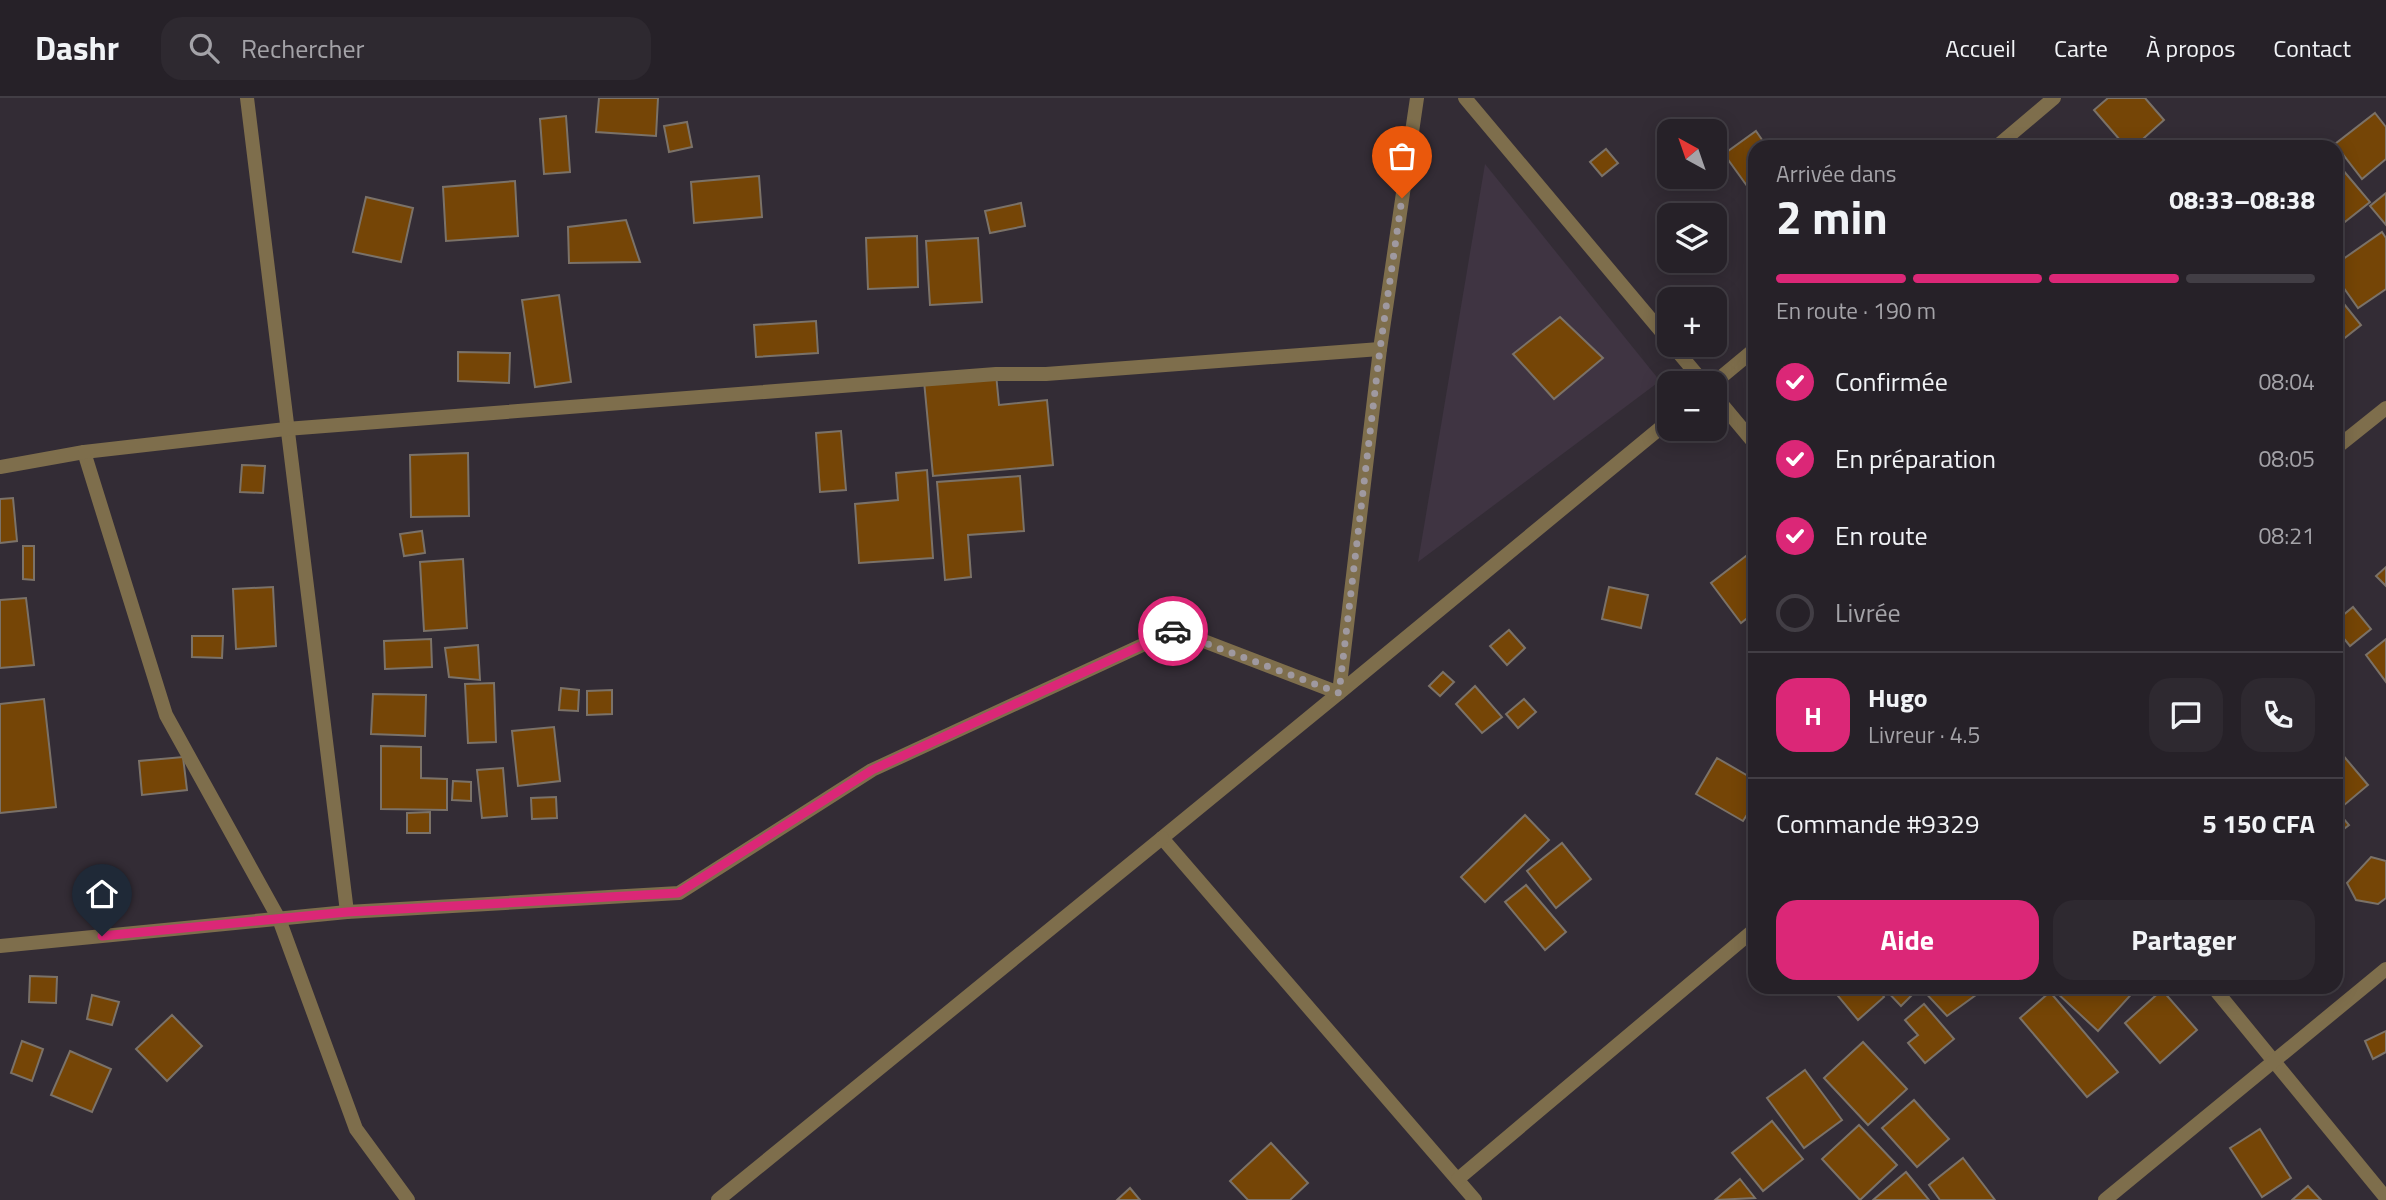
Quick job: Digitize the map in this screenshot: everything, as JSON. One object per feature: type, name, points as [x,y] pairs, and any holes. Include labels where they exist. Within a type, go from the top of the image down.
[{"type":"street","points":[[247,98],[347,912]]},
{"type":"street","points":[[1339,693],[1380,349],[1417,98]]},
{"type":"street","points":[[1465,98],[1657,326]]},
{"type":"street","points":[[2004,140],[2054,98]]},
{"type":"street","points":[[0,467],[85,452],[286,429],[996,374],[1060,373],[1380,349]]},
{"type":"street","points":[[1727,372],[1748,355]]},
{"type":"street","points":[[1683,357],[1694,371]]},
{"type":"street","points":[[2343,443],[2386,408]]},
{"type":"street","points":[[1727,410],[1748,436]]},
{"type":"street","points":[[718,1200],[1657,431]]},
{"type":"street","points":[[85,452],[166,715],[279,919],[356,1129],[408,1200]]},
{"type":"street","points":[[0,946],[347,912],[678,893],[872,770],[1175,630],[1339,693]]},
{"type":"street","points":[[1162,838],[1475,1200]]},
{"type":"street","points":[[1458,1179],[1748,935]]},
{"type":"street","points":[[2105,1200],[2386,968]]},
{"type":"street","points":[[2219,994],[2386,1198]]},
{"type":"shaded area","points":[[1485,164],[1657,377],[1657,383],[1418,562]]},
{"type":"building","points":[[599,98],[658,98],[656,136],[596,132]]},
{"type":"building","points":[[2108,98],[2145,98],[2164,120],[2142,140],[2120,140],[2094,110]]},
{"type":"building","points":[[2375,113],[2386,127],[2386,159],[2362,179],[2343,154],[2343,140],[2340,140]]},
{"type":"building","points":[[566,116],[570,172],[544,174],[540,119]]},
{"type":"building","points":[[687,122],[692,147],[669,152],[664,126]]},
{"type":"building","points":[[1756,131],[1762,140],[1748,140],[1748,187],[1727,158],[1727,152]]},
{"type":"building","points":[[1606,149],[1618,163],[1602,176],[1590,162]]},
{"type":"building","points":[[2343,170],[2370,202],[2343,223]]},
{"type":"building","points":[[759,176],[762,217],[694,223],[691,182]]},
{"type":"building","points":[[515,181],[518,236],[446,241],[443,187]]},
{"type":"building","points":[[2386,193],[2386,225],[2370,206]]},
{"type":"building","points":[[366,197],[413,208],[401,262],[353,252]]},
{"type":"building","points":[[1021,203],[1025,226],[990,233],[985,211]]},
{"type":"building","points":[[626,220],[640,262],[569,263],[568,227]]},
{"type":"building","points":[[2382,232],[2386,238],[2386,289],[2358,308],[2343,287],[2343,259]]},
{"type":"building","points":[[917,236],[918,287],[868,289],[866,238]]},
{"type":"building","points":[[978,238],[982,302],[930,305],[926,241]]},
{"type":"building","points":[[559,295],[571,382],[535,387],[522,300]]},
{"type":"building","points":[[2343,303],[2361,325],[2343,339]]},
{"type":"building","points":[[1560,317],[1603,358],[1554,399],[1513,354]]},
{"type":"building","points":[[816,321],[818,353],[756,357],[754,325]]},
{"type":"building","points":[[458,352],[510,353],[509,383],[458,381]]},
{"type":"building","points":[[996,374],[999,405],[1047,400],[1053,465],[933,476],[924,381]]},
{"type":"building","points":[[841,431],[846,490],[820,492],[816,433]]},
{"type":"building","points":[[468,453],[469,516],[411,517],[410,455]]},
{"type":"building","points":[[242,465],[265,466],[263,493],[240,492]]},
{"type":"building","points":[[927,470],[933,558],[859,563],[855,504],[898,500],[896,473]]},
{"type":"building","points":[[1020,476],[1024,531],[968,535],[971,577],[945,580],[937,482]]},
{"type":"building","points":[[13,498],[17,541],[0,543],[0,499]]},
{"type":"building","points":[[422,531],[425,553],[404,556],[400,534]]},
{"type":"building","points":[[23,546],[34,546],[34,580],[23,579]]},
{"type":"building","points":[[1748,554],[1748,618],[1741,623],[1711,583]]},
{"type":"building","points":[[463,559],[467,628],[424,631],[420,562]]},
{"type":"building","points":[[2386,567],[2386,586],[2376,576]]},
{"type":"building","points":[[273,587],[276,646],[236,649],[233,589]]},
{"type":"building","points":[[1609,587],[1648,595],[1641,628],[1602,619]]},
{"type":"building","points":[[26,598],[34,665],[0,668],[0,600]]},
{"type":"building","points":[[2353,607],[2371,629],[2350,646],[2343,638],[2343,615]]},
{"type":"building","points":[[1509,630],[1525,648],[1507,665],[1490,646]]},
{"type":"building","points":[[192,636],[223,636],[222,658],[192,657]]},
{"type":"building","points":[[431,639],[432,667],[385,669],[384,641]]},
{"type":"building","points":[[2386,639],[2386,682],[2366,655]]},
{"type":"building","points":[[478,645],[480,680],[449,677],[445,648]]},
{"type":"building","points":[[1443,672],[1454,682],[1440,696],[1429,686]]},
{"type":"building","points":[[494,683],[496,742],[468,743],[465,684]]},
{"type":"building","points":[[1475,686],[1502,717],[1482,733],[1456,704]]},
{"type":"building","points":[[561,688],[579,690],[578,711],[559,710]]},
{"type":"building","points":[[612,690],[612,714],[587,715],[587,691]]},
{"type":"building","points":[[373,694],[426,695],[425,736],[371,734]]},
{"type":"building","points":[[44,699],[56,807],[0,813],[0,704]]},
{"type":"building","points":[[1524,699],[1536,712],[1518,728],[1506,714]]},
{"type":"building","points":[[554,727],[560,781],[518,786],[512,731]]},
{"type":"building","points":[[381,746],[421,747],[421,778],[447,779],[447,810],[381,809]]},
{"type":"building","points":[[2343,755],[2368,785],[2343,806]]},
{"type":"building","points":[[183,757],[187,790],[142,795],[139,761]]},
{"type":"building","points":[[1717,758],[1748,776],[1748,813],[1743,821],[1696,794]]},
{"type":"building","points":[[503,768],[507,816],[482,818],[477,770]]},
{"type":"building","points":[[453,781],[471,782],[471,801],[452,800]]},
{"type":"building","points":[[556,797],[557,818],[532,819],[531,798]]},
{"type":"building","points":[[430,812],[430,833],[407,833],[407,813]]},
{"type":"building","points":[[1525,815],[1549,840],[1485,902],[1461,877]]},
{"type":"building","points":[[2343,818],[2349,825],[2343,830]]},
{"type":"building","points":[[1562,843],[1591,879],[1556,908],[1527,871]]},
{"type":"building","points":[[2371,857],[2386,861],[2386,898],[2378,904],[2356,900],[2347,883]]},
{"type":"building","points":[[1526,885],[1566,932],[1545,950],[1505,902]]},
{"type":"building","points":[[30,976],[57,977],[56,1003],[29,1002]]},
{"type":"building","points":[[1836,994],[1882,994],[1884,997],[1858,1020]]},
{"type":"building","points":[[1890,994],[1913,994],[1901,1006]]},
{"type":"building","points":[[1927,994],[1977,994],[1947,1016]]},
{"type":"building","points":[[2048,994],[2052,994],[2118,1072],[2087,1097],[2020,1018]]},
{"type":"building","points":[[2058,994],[2132,994],[2098,1031]]},
{"type":"building","points":[[2158,994],[2166,994],[2197,1030],[2160,1063],[2125,1023]]},
{"type":"building","points":[[92,995],[119,1002],[112,1025],[87,1019]]},
{"type":"building","points":[[1924,1004],[1954,1039],[1925,1063],[1908,1043],[1918,1035],[1905,1020]]},
{"type":"building","points":[[172,1015],[202,1046],[167,1081],[136,1049]]},
{"type":"building","points":[[2386,1031],[2386,1052],[2373,1059],[2365,1041]]},
{"type":"building","points":[[22,1041],[43,1049],[32,1081],[11,1073]]},
{"type":"building","points":[[1863,1042],[1907,1089],[1868,1125],[1824,1078]]},
{"type":"building","points":[[70,1051],[111,1069],[92,1112],[51,1095]]},
{"type":"building","points":[[1805,1070],[1842,1120],[1804,1148],[1767,1098]]},
{"type":"building","points":[[1914,1100],[1949,1139],[1917,1167],[1882,1128]]},
{"type":"building","points":[[1772,1121],[1803,1159],[1763,1191],[1732,1153]]},
{"type":"building","points":[[1859,1125],[1897,1165],[1860,1200],[1822,1159]]},
{"type":"building","points":[[2260,1129],[2291,1178],[2262,1197],[2230,1148]]},
{"type":"building","points":[[1271,1143],[1308,1183],[1290,1200],[1248,1200],[1230,1181]]},
{"type":"building","points":[[1963,1158],[1995,1200],[1940,1200],[1929,1185]]},
{"type":"building","points":[[1906,1172],[1929,1200],[1873,1200]]},
{"type":"building","points":[[1740,1179],[1755,1198],[1715,1200]]},
{"type":"building","points":[[2308,1186],[2321,1200],[2292,1200]]},
{"type":"building","points":[[1130,1188],[1140,1200],[1117,1200]]},
{"type":"way so far","points":[[1173,631],[1339,693],[1380,349],[1402,198]]},
{"type":"route","points":[[102,936],[347,912],[678,893],[872,770],[1173,631]]}]
